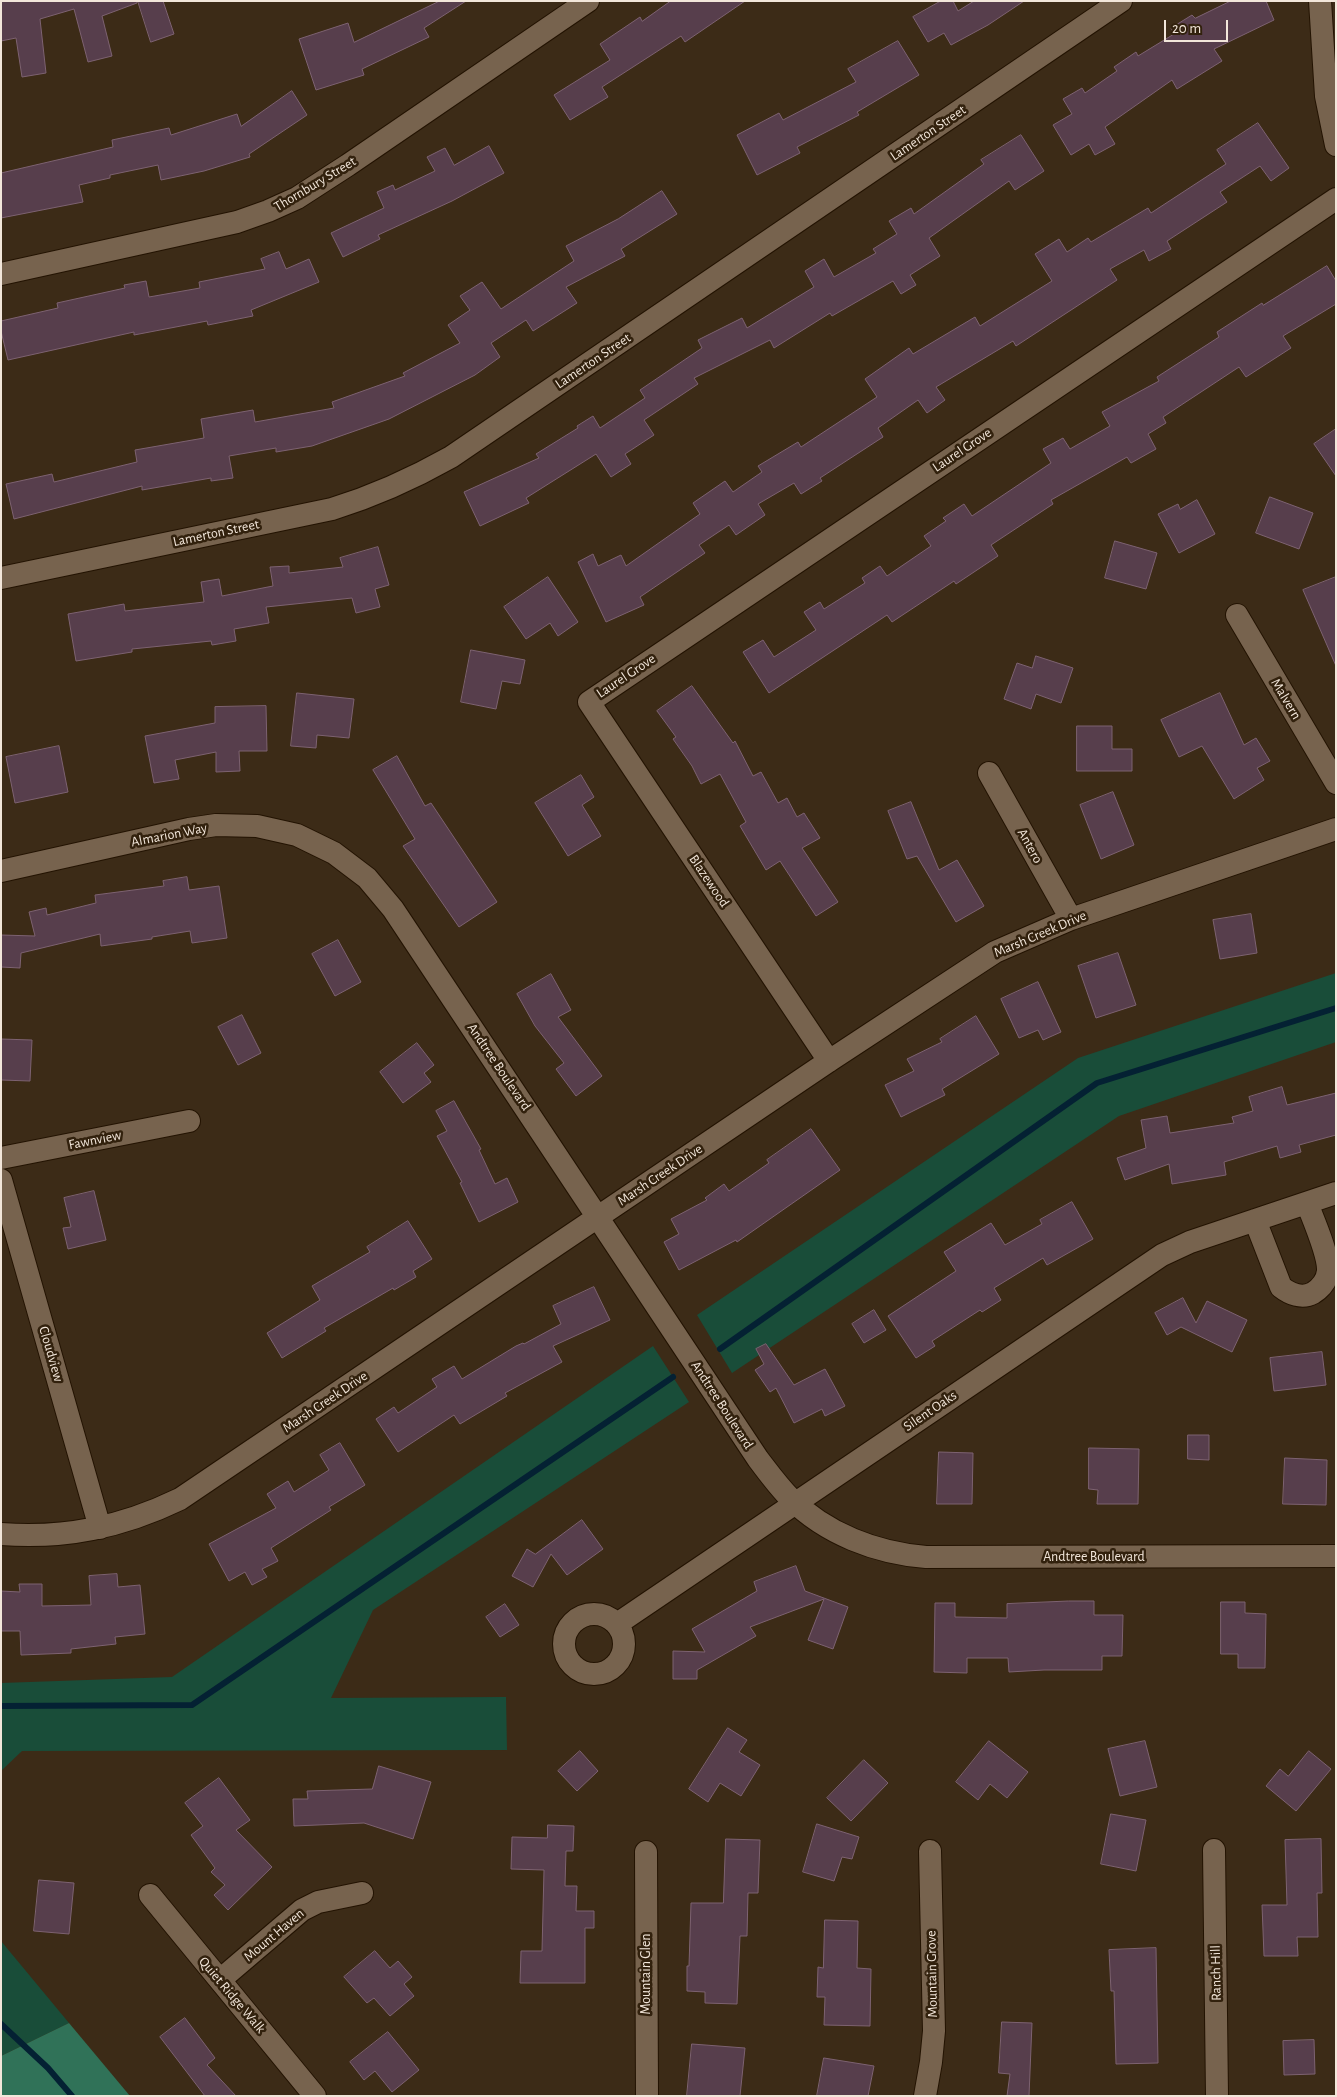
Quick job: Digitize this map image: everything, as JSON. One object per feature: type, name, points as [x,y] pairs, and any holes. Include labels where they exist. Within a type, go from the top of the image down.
[{"type":"street","name":"Thornbury Street","points":[[1,274],[237,222],[297,198],[588,1]]},
{"type":"street","name":"Lamerton Street","points":[[1,578],[332,509],[370,497],[412,479],[459,452],[1122,1]]},
{"type":"street","points":[[1320,1],[1326,96],[1336,145]]},
{"type":"street","name":"Laurel Grove","points":[[589,702],[1336,199]]},
{"type":"street","name":"Malvern","points":[[1237,615],[1336,783]]},
{"type":"street","name":"Blazewood","points":[[589,702],[829,1061]]},
{"type":"street","name":"Antero","points":[[989,773],[1071,919]]},
{"type":"street","name":"Almarion Way","points":[[1,871],[189,829],[216,825],[257,826],[277,830],[297,836],[334,853]]},
{"type":"street","name":"Marsh Creek Drive","points":[[1,1534],[53,1535],[121,1524],[151,1513],[180,1499],[829,1061],[995,952],[1071,919],[1336,829]]},
{"type":"street","name":"Andtree Boulevard","points":[[334,853],[366,878],[393,909],[599,1216],[758,1459],[774,1480],[795,1502],[813,1516],[848,1538],[879,1550],[926,1557],[1336,1556]]},
{"type":"street","name":"Fawnview","points":[[1,1158],[189,1121]]},
{"type":"street","name":"Cloudview","points":[[1,1180],[100,1528]]},
{"type":"street","name":"Silent Oaks","points":[[617,1624],[1162,1255],[1190,1242],[1336,1193]]},
{"type":"street","points":[[1256,1220],[1281,1287],[1289,1293],[1299,1296],[1310,1295],[1319,1289],[1325,1281],[1328,1271],[1327,1261],[1307,1203]]},
{"type":"street","name":"Ranch Hill","points":[[1214,1850],[1217,2096]]},
{"type":"street","name":"Mountain Grove","points":[[925,2096],[934,2031],[930,1851]]},
{"type":"street","name":"Mountain Glen","points":[[646,1852],[647,2096]]},
{"type":"street","name":"Mount Haven","points":[[220,1980],[302,1910],[318,1902],[362,1892]]},
{"type":"street","name":"Quiet Ridge Walk","points":[[150,1895],[315,2096]]},
{"type":"green space","points":[[1336,973],[1336,1042],[1119,1116],[732,1373],[697,1315],[1078,1058]]},
{"type":"green space","points":[[653,1346],[689,1402],[373,1610],[331,1698],[506,1697],[507,1750],[22,1751],[1,1771],[1,1683],[172,1677]]},
{"type":"green space","points":[[1,1941],[69,2023],[1,2056]]},
{"type":"green space","points":[[69,2023],[130,2096],[1,2096],[1,2056]]},
{"type":"building","points":[[1,1],[137,1],[137,3],[102,16],[112,56],[88,62],[74,9],[40,19],[46,73],[22,77],[16,38],[1,41]]},
{"type":"building","points":[[138,1],[163,1],[174,34],[151,42]]},
{"type":"building","points":[[440,1],[466,1],[424,28],[429,37],[362,69],[364,75],[316,90],[299,39],[348,23],[354,42]]},
{"type":"building","points":[[671,1],[745,1],[685,42],[681,36],[602,87],[608,97],[570,120],[554,95],[610,60],[600,44],[640,17],[642,21]]},
{"type":"building","points":[[941,1],[953,1],[958,11],[974,1],[1024,1],[988,25],[951,45],[944,33],[928,42],[913,17]]},
{"type":"building","points":[[1231,1],[1266,1],[1274,20],[1214,49],[1222,61],[1177,89],[1172,80],[1105,127],[1115,144],[1095,155],[1089,144],[1071,155],[1053,125],[1072,114],[1063,99],[1082,88],[1085,93],[1117,71],[1114,67],[1136,52],[1138,56],[1174,34],[1171,28],[1192,15],[1195,18]]},
{"type":"building","points":[[898,41],[919,75],[857,112],[859,115],[797,147],[800,153],[757,175],[737,135],[779,113],[783,120],[856,82],[848,69]]},
{"type":"building","points":[[292,91],[307,115],[249,154],[250,157],[204,171],[161,180],[158,165],[110,175],[110,178],[79,185],[83,202],[1,218],[1,173],[113,147],[112,140],[169,128],[171,135],[237,114],[241,126]]},
{"type":"building","points":[[1258,123],[1289,168],[1271,181],[1260,166],[1220,192],[1227,202],[1167,241],[1171,249],[1149,261],[1144,250],[1110,269],[1117,280],[1016,346],[1013,341],[936,387],[945,400],[927,413],[918,400],[878,428],[883,437],[820,478],[822,481],[801,494],[794,483],[758,504],[765,515],[736,535],[729,525],[699,545],[705,553],[640,597],[644,605],[606,622],[578,562],[593,554],[598,566],[621,555],[626,566],[700,514],[693,503],[725,481],[733,492],[762,472],[758,466],[798,442],[801,447],[877,397],[865,379],[909,348],[913,354],[975,317],[980,326],[1052,281],[1035,254],[1059,239],[1067,252],[1088,238],[1091,242],[1148,208],[1151,213],[1226,164],[1217,150]]},
{"type":"building","points":[[1021,135],[1044,171],[1015,190],[1009,181],[929,238],[940,256],[910,275],[916,285],[901,294],[893,281],[832,316],[830,313],[774,348],[770,340],[694,378],[698,384],[644,420],[654,435],[625,454],[631,464],[611,477],[596,454],[526,498],[529,503],[480,526],[464,492],[539,458],[536,454],[578,428],[577,426],[593,416],[600,428],[645,398],[640,390],[702,348],[698,340],[742,318],[747,328],[814,287],[805,271],[824,259],[834,277],[876,253],[873,249],[897,234],[889,221],[911,208],[914,214],[984,164],[981,160]]},
{"type":"building","points":[[489,146],[504,173],[452,201],[378,235],[380,239],[343,257],[331,233],[384,208],[377,192],[393,185],[395,190],[435,171],[427,157],[445,148],[454,165]]},
{"type":"building","points":[[662,191],[677,214],[621,249],[625,256],[566,287],[577,303],[533,331],[526,320],[491,343],[500,357],[475,375],[389,419],[312,446],[276,452],[276,448],[229,456],[233,478],[211,481],[211,478],[142,490],[142,486],[14,519],[6,484],[52,474],[54,482],[137,462],[135,450],[204,438],[201,419],[253,410],[255,422],[334,408],[332,402],[405,376],[403,373],[460,343],[448,325],[470,310],[460,296],[482,282],[501,309],[574,261],[566,246],[618,219]]},
{"type":"building","points":[[279,252],[286,269],[309,259],[319,282],[251,310],[253,316],[208,325],[207,321],[134,335],[134,332],[8,360],[1,331],[1,321],[58,308],[57,303],[125,288],[124,285],[146,281],[149,297],[200,288],[199,282],[265,269],[261,259]]},
{"type":"building","points":[[1327,266],[1336,281],[1336,304],[1283,336],[1291,348],[1246,377],[1239,367],[1163,417],[1166,423],[1148,434],[1156,449],[1131,463],[1127,457],[1051,500],[1053,504],[991,545],[998,556],[956,584],[954,581],[892,622],[887,615],[769,693],[743,652],[763,640],[774,657],[816,630],[804,612],[820,602],[824,609],[865,583],[862,578],[880,566],[887,576],[931,546],[924,536],[946,521],[943,518],[964,504],[972,516],[1051,463],[1043,449],[1063,438],[1070,449],[1110,426],[1102,412],[1159,381],[1157,377],[1219,337],[1217,332],[1262,303],[1263,305]]},
{"type":"building","points":[[1336,429],[1336,476],[1314,444]]},
{"type":"building","points":[[1270,497],[1313,513],[1299,549],[1256,533]]},
{"type":"building","points":[[1197,500],[1215,534],[1179,553],[1158,514],[1178,504],[1180,509]]},
{"type":"building","points":[[1115,541],[1157,553],[1146,589],[1105,578]]},
{"type":"building","points":[[378,547],[389,585],[375,589],[380,607],[356,613],[352,598],[266,607],[269,623],[234,629],[236,641],[212,645],[211,641],[132,649],[132,652],[76,661],[68,614],[124,604],[125,611],[204,602],[201,582],[219,579],[222,596],[273,586],[270,567],[289,566],[289,573],[343,567],[340,558]]},
{"type":"building","points":[[548,577],[578,622],[558,636],[550,623],[526,639],[504,607]]},
{"type":"building","points":[[1336,577],[1336,666],[1303,590]]},
{"type":"building","points":[[471,650],[525,660],[520,684],[502,681],[496,709],[461,702]]},
{"type":"building","points":[[1036,656],[1073,668],[1061,703],[1036,694],[1031,709],[1004,699],[1017,663],[1032,668]]},
{"type":"building","points":[[692,686],[733,743],[735,741],[753,776],[761,772],[778,803],[787,798],[797,817],[804,813],[820,838],[802,848],[838,902],[816,916],[780,861],[766,870],[740,826],[746,822],[720,774],[701,784],[692,766],[673,739],[676,737],[657,711]]},
{"type":"building","points":[[297,693],[354,699],[349,738],[317,735],[316,748],[291,746]]},
{"type":"building","points":[[1220,693],[1244,745],[1256,738],[1270,761],[1257,768],[1264,780],[1234,799],[1202,746],[1179,757],[1161,720]]},
{"type":"building","points":[[266,706],[267,751],[239,751],[240,771],[216,772],[216,752],[175,760],[179,779],[154,783],[145,736],[215,723],[215,707]]},
{"type":"building","points":[[1077,726],[1112,726],[1112,749],[1132,749],[1132,771],[1077,771]]},
{"type":"building","points":[[59,746],[68,792],[15,803],[6,757]]},
{"type":"building","points":[[397,756],[425,806],[431,803],[497,902],[459,927],[403,846],[415,839],[373,770]]},
{"type":"building","points":[[581,775],[594,797],[582,805],[601,836],[568,856],[535,803]]},
{"type":"building","points":[[1113,792],[1134,845],[1101,859],[1080,805]]},
{"type":"building","points":[[911,802],[939,870],[957,860],[984,906],[956,922],[917,856],[907,859],[888,811]]},
{"type":"building","points":[[187,877],[189,890],[219,886],[227,938],[192,943],[190,931],[152,937],[152,939],[101,946],[100,934],[21,953],[20,968],[1,967],[1,935],[35,936],[29,912],[46,908],[47,915],[96,903],[95,895],[164,886],[163,881]]},
{"type":"building","points":[[1251,914],[1257,953],[1220,959],[1213,920]]},
{"type":"building","points":[[338,940],[361,982],[335,996],[312,954]]},
{"type":"building","points":[[1118,953],[1136,1005],[1096,1018],[1078,966]]},
{"type":"building","points":[[551,974],[571,1010],[558,1017],[602,1076],[576,1096],[556,1069],[564,1063],[535,1026],[517,994]]},
{"type":"building","points":[[1038,982],[1061,1032],[1043,1040],[1038,1030],[1019,1038],[1001,999]]},
{"type":"building","points":[[242,1015],[261,1053],[238,1065],[218,1027]]},
{"type":"building","points":[[976,1016],[999,1054],[942,1089],[945,1095],[901,1117],[885,1085],[914,1071],[907,1059],[942,1042],[940,1039]]},
{"type":"building","points":[[1,1039],[32,1040],[30,1081],[1,1080]]},
{"type":"building","points":[[417,1043],[434,1065],[424,1073],[431,1082],[403,1103],[380,1072]]},
{"type":"building","points":[[1282,1087],[1287,1105],[1336,1093],[1336,1135],[1299,1145],[1301,1152],[1280,1158],[1277,1146],[1224,1162],[1226,1175],[1172,1184],[1169,1164],[1125,1180],[1117,1158],[1146,1148],[1141,1120],[1167,1116],[1170,1133],[1234,1123],[1232,1117],[1253,1111],[1249,1097]]},
{"type":"building","points":[[454,1101],[481,1149],[479,1150],[495,1184],[507,1178],[518,1202],[479,1222],[460,1183],[462,1182],[437,1136],[447,1131],[436,1111]]},
{"type":"building","points":[[811,1129],[840,1170],[737,1242],[736,1240],[679,1270],[664,1242],[679,1234],[671,1219],[707,1200],[705,1198],[724,1184],[729,1191],[769,1163],[767,1160]]},
{"type":"building","points":[[94,1191],[106,1240],[68,1249],[63,1228],[71,1227],[64,1198]]},
{"type":"building","points":[[1072,1202],[1093,1239],[1047,1265],[1043,1258],[994,1288],[1001,1300],[982,1312],[980,1310],[932,1341],[935,1346],[916,1358],[888,1316],[956,1271],[944,1252],[991,1223],[1005,1245],[1042,1224],[1040,1220]]},
{"type":"building","points":[[408,1221],[432,1259],[413,1271],[416,1277],[394,1290],[393,1288],[324,1328],[326,1331],[282,1358],[267,1333],[320,1300],[312,1286],[370,1252],[367,1247]]},
{"type":"building","points":[[594,1287],[610,1320],[553,1346],[562,1362],[505,1393],[507,1396],[460,1424],[454,1415],[398,1452],[376,1419],[394,1407],[398,1413],[437,1387],[432,1379],[454,1366],[462,1379],[516,1346],[524,1344],[561,1324],[553,1306]]},
{"type":"building","points":[[1183,1298],[1196,1323],[1207,1301],[1247,1320],[1232,1352],[1181,1327],[1167,1335],[1155,1313]]},
{"type":"building","points":[[874,1310],[886,1330],[864,1343],[852,1324]]},
{"type":"building","points":[[766,1344],[794,1385],[825,1369],[845,1406],[825,1416],[822,1409],[794,1423],[776,1388],[770,1392],[755,1370],[764,1364],[756,1349]]},
{"type":"building","points":[[1322,1352],[1326,1385],[1274,1391],[1270,1358]]},
{"type":"building","points":[[1188,1435],[1209,1435],[1209,1460],[1188,1459]]},
{"type":"building","points":[[340,1443],[365,1485],[329,1507],[331,1510],[271,1548],[278,1561],[262,1569],[267,1577],[252,1585],[245,1572],[229,1581],[209,1544],[276,1508],[267,1494],[288,1481],[294,1492],[329,1470],[320,1455]]},
{"type":"building","points":[[1089,1448],[1139,1449],[1138,1504],[1097,1504],[1098,1490],[1089,1489]]},
{"type":"building","points":[[939,1452],[973,1453],[972,1504],[937,1504]]},
{"type":"building","points":[[1285,1458],[1327,1460],[1326,1505],[1283,1504]]},
{"type":"building","points":[[582,1520],[603,1549],[567,1575],[551,1554],[533,1587],[512,1576],[527,1549],[535,1554]]},
{"type":"building","points":[[796,1566],[805,1591],[848,1607],[833,1649],[808,1640],[824,1599],[750,1627],[756,1636],[697,1670],[697,1679],[673,1679],[673,1651],[705,1652],[692,1629],[757,1591],[754,1582]]},
{"type":"building","points":[[117,1574],[118,1587],[140,1585],[145,1634],[115,1637],[116,1644],[71,1649],[71,1653],[21,1655],[20,1631],[1,1631],[1,1591],[20,1592],[19,1584],[42,1584],[42,1606],[91,1605],[89,1576]]},
{"type":"building","points":[[1094,1601],[1094,1615],[1123,1615],[1122,1656],[1102,1656],[1102,1670],[1009,1672],[1008,1658],[967,1658],[967,1673],[934,1672],[935,1603],[955,1603],[955,1617],[1007,1618],[1007,1604]]},
{"type":"building","points":[[1221,1602],[1245,1602],[1245,1613],[1266,1614],[1265,1668],[1238,1668],[1238,1654],[1221,1654]]},
{"type":"building","points":[[505,1604],[519,1625],[500,1637],[486,1617]]},
{"type":"building","points":[[728,1728],[747,1740],[739,1752],[760,1765],[741,1796],[720,1783],[708,1802],[689,1789]]},
{"type":"building","points":[[989,1741],[1028,1772],[1007,1798],[990,1784],[978,1800],[956,1782]]},
{"type":"building","points":[[1145,1741],[1157,1787],[1120,1796],[1108,1749]]},
{"type":"building","points":[[580,1751],[598,1771],[577,1791],[558,1771]]},
{"type":"building","points":[[1309,1751],[1331,1769],[1296,1811],[1266,1786],[1280,1769],[1288,1776]]},
{"type":"building","points":[[864,1760],[888,1783],[851,1821],[827,1798]]},
{"type":"building","points":[[379,1766],[431,1782],[413,1839],[364,1823],[294,1826],[293,1799],[308,1799],[307,1791],[372,1789]]},
{"type":"building","points":[[219,1778],[250,1820],[236,1830],[272,1867],[228,1910],[214,1895],[225,1885],[211,1872],[215,1868],[191,1835],[203,1826],[185,1803]]},
{"type":"building","points":[[1111,1814],[1146,1820],[1136,1871],[1101,1864]]},
{"type":"building","points":[[817,1824],[859,1837],[852,1859],[842,1857],[834,1881],[803,1872]]},
{"type":"building","points":[[548,1825],[574,1826],[573,1851],[566,1851],[565,1886],[577,1886],[576,1911],[594,1911],[594,1928],[585,1928],[585,1983],[520,1983],[521,1951],[542,1951],[544,1870],[511,1869],[512,1837],[547,1838]]},
{"type":"building","points":[[726,1839],[760,1840],[758,1893],[748,1893],[747,1936],[740,1936],[737,2004],[705,2003],[705,1992],[687,1991],[691,1903],[723,1903]]},
{"type":"building","points":[[1321,1839],[1322,1893],[1317,1893],[1318,1937],[1297,1937],[1298,1956],[1264,1956],[1262,1905],[1287,1905],[1285,1840]]},
{"type":"building","points":[[39,1880],[74,1883],[69,1934],[34,1931]]},
{"type":"building","points":[[825,1920],[858,1921],[857,1968],[871,1969],[870,2026],[824,2025],[825,1997],[817,1997],[818,1967],[823,1968]]},
{"type":"building","points":[[1156,1948],[1158,2063],[1116,2064],[1114,1991],[1111,1991],[1109,1950]]},
{"type":"building","points":[[375,1951],[390,1968],[398,1961],[412,1977],[404,1984],[414,1996],[390,2016],[374,1998],[367,2003],[344,1977]]},
{"type":"building","points":[[185,2018],[215,2058],[207,2065],[236,2096],[205,2096],[160,2037]]},
{"type":"building","points":[[1002,2022],[1032,2023],[1029,2096],[1007,2096],[1010,2074],[999,2073]]},
{"type":"building","points":[[388,2032],[419,2070],[392,2092],[375,2071],[364,2080],[350,2062]]},
{"type":"building","points":[[1314,2040],[1315,2074],[1284,2075],[1283,2041]]},
{"type":"building","points":[[692,2044],[745,2048],[740,2096],[687,2096]]},
{"type":"building","points":[[824,2058],[874,2066],[868,2096],[817,2096]]},
{"type":"waterway","points":[[720,1349],[1097,1083],[1336,1008]]},
{"type":"waterway","points":[[1,1706],[192,1705],[673,1377]]},
{"type":"waterway","points":[[1,2024],[48,2068],[72,2096]]}]
